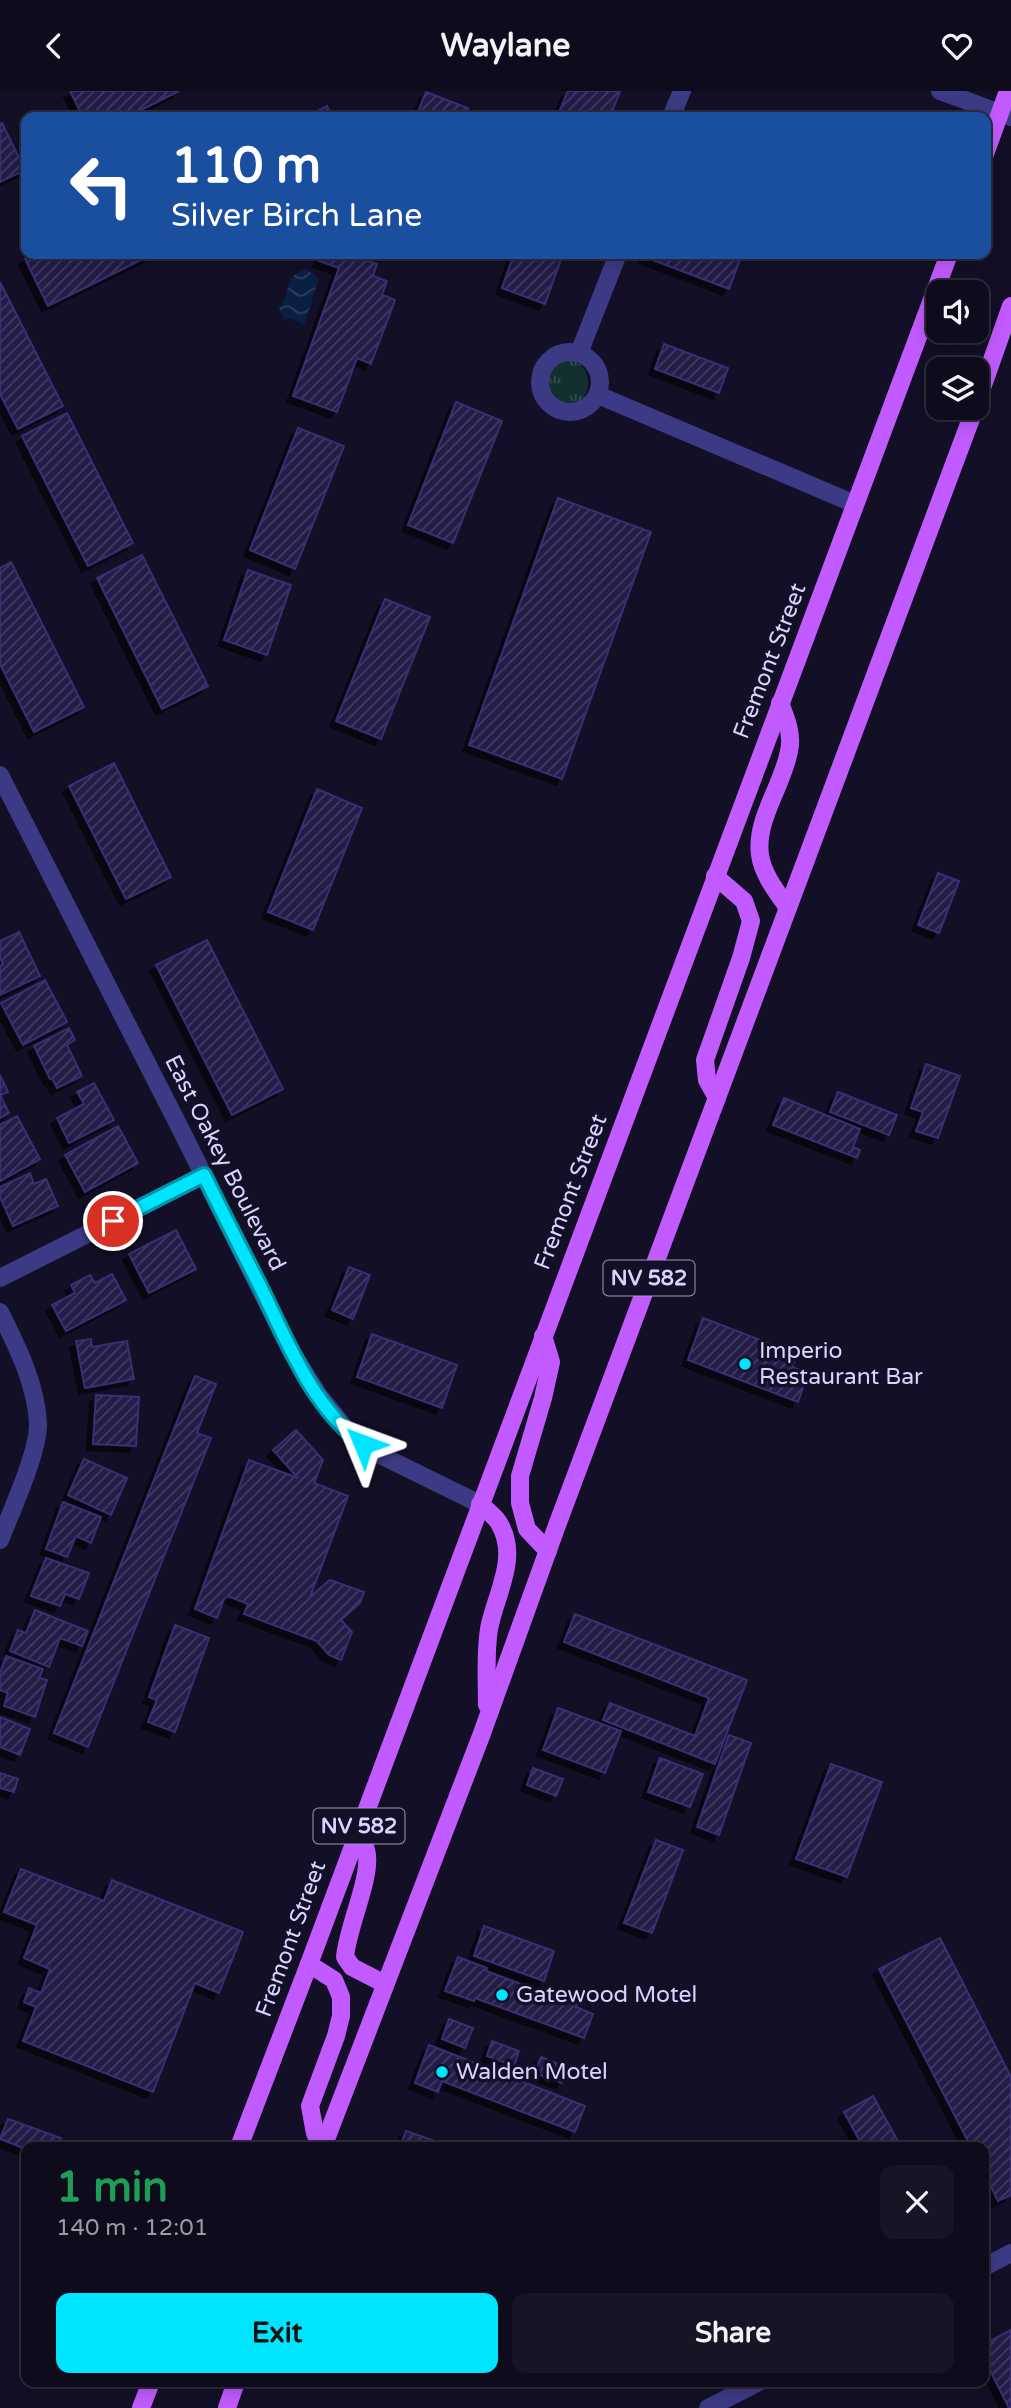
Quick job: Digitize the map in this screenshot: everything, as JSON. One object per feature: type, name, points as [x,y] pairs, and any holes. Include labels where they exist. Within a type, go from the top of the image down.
[{"type":"main road","points":[[991,143],[1005,116],[1008,91]]},
{"type":"main road","name":"Fremont Street","points":[[241,2142],[947,259]]},
{"type":"main road","name":"NV 582","points":[[989,369],[1011,306]]},
{"type":"main road","name":"NV 582","points":[[324,2142],[487,1717],[971,420]]},
{"type":"main road","points":[[780,703],[788,724],[790,749],[760,837],[760,857],[772,887],[788,908]]},
{"type":"main road","points":[[715,876],[744,901],[751,921],[741,958],[705,1060],[707,1080],[717,1098]]},
{"type":"main road","points":[[543,1336],[551,1361],[520,1476],[520,1503],[527,1529],[548,1551]]},
{"type":"main road","points":[[480,1504],[499,1523],[508,1551],[503,1584],[489,1626],[486,1654],[487,1717]]},
{"type":"main road","points":[[358,1829],[367,1857],[365,1878],[346,1940],[345,1957],[352,1967],[385,1984]]},
{"type":"main road","points":[[309,1964],[334,1980],[341,1997],[341,2016],[336,2036],[310,2106],[320,2142]]},
{"type":"main road","points":[[141,2408],[149,2387]]},
{"type":"main road","points":[[227,2408],[234,2387]]},
{"type":"street","points":[[673,112],[682,91]]},
{"type":"street","points":[[940,91],[1005,116]]},
{"type":"street","points":[[579,353],[616,259]]},
{"type":"street","points":[[564,352],[579,353],[596,366],[601,385],[598,395],[583,410],[562,412],[545,399],[540,389],[540,379],[548,361],[564,352]]},
{"type":"street","points":[[598,395],[855,504]]},
{"type":"street","name":"East Oakey Boulevard","points":[[0,775],[291,1351],[320,1398],[351,1435],[374,1452],[480,1504]]},
{"type":"street","points":[[0,1278],[204,1175]]},
{"type":"street","points":[[0,1312],[26,1365],[38,1423],[35,1447],[0,1540]]},
{"type":"street","points":[[989,2264],[1011,2253]]},
{"type":"street","points":[[708,2408],[750,2387]]},
{"type":"green space","points":[[561,356],[580,364],[588,383],[580,402],[561,410],[542,402],[534,383],[542,364]]},
{"type":"water","points":[[304,268],[319,278],[304,325],[290,318],[284,320],[278,306],[283,304],[291,278]]},
{"type":"building","points":[[70,91],[179,91],[137,112],[80,112]]},
{"type":"building","points":[[568,91],[620,91],[612,112],[559,112]]},
{"type":"building","points":[[426,92],[468,108],[467,112],[418,112]]},
{"type":"building","points":[[327,106],[330,112],[315,112]]},
{"type":"building","points":[[2,123],[21,162],[21,172],[0,182]]},
{"type":"building","points":[[25,259],[143,259],[48,306]]},
{"type":"building","points":[[362,259],[377,264],[373,276],[387,281],[382,295],[395,300],[371,364],[357,358],[337,412],[293,396],[339,268],[319,261]]},
{"type":"building","points":[[512,259],[561,259],[545,304],[502,288]]},
{"type":"building","points":[[650,259],[740,259],[729,289]]},
{"type":"building","points":[[0,282],[63,406],[18,429],[0,394]]},
{"type":"building","points":[[664,344],[728,368],[719,393],[655,369]]},
{"type":"building","points":[[456,402],[502,421],[453,543],[408,525]]},
{"type":"building","points":[[67,413],[133,543],[88,566],[22,436]]},
{"type":"building","points":[[298,428],[344,446],[295,569],[250,550]]},
{"type":"building","points":[[558,498],[651,532],[562,779],[469,745]]},
{"type":"building","points":[[142,555],[208,686],[162,709],[97,578]]},
{"type":"building","points":[[11,562],[84,707],[34,732],[0,664],[0,568]]},
{"type":"building","points":[[248,570],[291,585],[267,655],[224,640]]},
{"type":"building","points":[[385,599],[430,617],[381,739],[336,721]]},
{"type":"building","points":[[114,763],[171,877],[126,899],[69,786]]},
{"type":"building","points":[[317,789],[362,808],[313,930],[268,912]]},
{"type":"building","points":[[938,873],[959,881],[939,933],[918,925]]},
{"type":"building","points":[[19,932],[40,976],[0,995],[0,966],[3,964],[0,941]]},
{"type":"building","points":[[207,940],[283,1089],[232,1115],[156,965]]},
{"type":"building","points":[[45,980],[67,1022],[23,1045],[1,1003]]},
{"type":"building","points":[[69,1028],[75,1040],[67,1045],[82,1076],[57,1088],[34,1046]]},
{"type":"building","points":[[926,1064],[960,1076],[938,1138],[916,1131],[923,1112],[911,1108]]},
{"type":"building","points":[[0,1075],[8,1092],[0,1095]]},
{"type":"building","points":[[94,1083],[114,1120],[69,1143],[57,1118],[84,1104],[77,1092]]},
{"type":"building","points":[[838,1092],[897,1115],[889,1135],[830,1112]]},
{"type":"building","points":[[0,1095],[9,1113],[0,1118]]},
{"type":"building","points":[[784,1098],[860,1129],[853,1147],[860,1150],[857,1158],[773,1125]]},
{"type":"building","points":[[17,1116],[40,1159],[0,1181],[0,1125]]},
{"type":"building","points":[[118,1126],[138,1163],[85,1192],[65,1155]]},
{"type":"building","points":[[30,1173],[34,1184],[46,1179],[58,1206],[13,1226],[0,1197],[0,1187]]},
{"type":"building","points":[[176,1230],[196,1269],[149,1293],[129,1254]]},
{"type":"building","points":[[349,1267],[370,1275],[353,1319],[332,1310]]},
{"type":"building","points":[[112,1274],[126,1300],[66,1331],[52,1305],[75,1293],[71,1285],[90,1275],[95,1283]]},
{"type":"building","name":"Imperio Restaurant Bar","points":[[703,1318],[797,1354],[792,1367],[808,1373],[798,1402],[688,1360]]},
{"type":"building","points":[[372,1334],[457,1365],[442,1408],[357,1377]]},
{"type":"building","points":[[91,1339],[92,1347],[127,1341],[134,1379],[85,1388],[76,1341]]},
{"type":"building","points":[[195,1376],[216,1384],[197,1433],[211,1438],[88,1747],[54,1733]]},
{"type":"building","points":[[96,1395],[139,1397],[136,1446],[93,1444]]},
{"type":"building","points":[[296,1430],[323,1460],[314,1483],[348,1496],[310,1597],[330,1580],[364,1592],[360,1603],[341,1620],[352,1632],[341,1660],[329,1655],[317,1641],[244,1614],[248,1604],[228,1596],[224,1599],[217,1618],[195,1609],[249,1460],[298,1478],[273,1450]]},
{"type":"building","points":[[84,1459],[127,1478],[111,1515],[68,1495]]},
{"type":"building","points":[[63,1502],[101,1517],[91,1543],[76,1536],[67,1557],[46,1549]]},
{"type":"building","points":[[46,1558],[89,1573],[79,1599],[65,1594],[60,1606],[31,1596]]},
{"type":"building","points":[[35,1610],[88,1631],[82,1646],[60,1638],[49,1667],[10,1651],[18,1630],[26,1633]]},
{"type":"building","points":[[575,1614],[747,1680],[715,1764],[603,1720],[610,1703],[695,1736],[709,1698],[564,1642]]},
{"type":"building","points":[[175,1625],[209,1638],[175,1732],[148,1722],[157,1700],[149,1697]]},
{"type":"building","points":[[6,1656],[43,1669],[39,1678],[47,1680],[35,1717],[4,1706],[8,1693],[0,1690],[0,1673]]},
{"type":"building","points":[[558,1708],[621,1731],[605,1773],[543,1750]]},
{"type":"building","points":[[0,1717],[30,1729],[20,1755],[0,1747]]},
{"type":"building","points":[[729,1735],[751,1743],[719,1835],[697,1827]]},
{"type":"building","points":[[660,1758],[703,1774],[690,1807],[648,1792]]},
{"type":"building","points":[[831,1764],[882,1782],[847,1877],[796,1859]]},
{"type":"building","points":[[533,1768],[563,1779],[556,1796],[527,1785]]},
{"type":"building","points":[[0,1773],[18,1779],[14,1792],[0,1788]]},
{"type":"building","points":[[656,1840],[683,1850],[652,1933],[624,1923]]},
{"type":"building","points":[[21,1869],[104,1901],[112,1880],[243,1932],[219,1993],[195,1983],[153,2092],[23,2041],[36,2007],[24,2002],[29,1988],[41,1993],[50,1969],[24,1958],[37,1925],[4,1912]]},
{"type":"building","points":[[484,1926],[554,1951],[544,1981],[474,1956]]},
{"type":"building","points":[[940,1938],[1011,2077],[1011,2195],[998,2201],[989,2182],[989,2142],[968,2142],[879,1969]]},
{"type":"building","name":"Gatewood Motel","points":[[458,1957],[593,2014],[584,2038],[475,1998],[474,2001],[445,1991]]},
{"type":"building","name":"Gatewood Motel","points":[[449,2019],[473,2028],[465,2048],[442,2039]]},
{"type":"building","name":"Gatewood Motel","points":[[492,2041],[519,2051],[514,2066],[487,2056]]},
{"type":"building","points":[[429,2045],[585,2106],[575,2132],[442,2081],[438,2092],[415,2083]]},
{"type":"building","name":"Gatewood Motel","points":[[541,2057],[568,2068],[562,2083],[535,2073]]},
{"type":"building","points":[[873,2096],[898,2142],[860,2142],[844,2112]]},
{"type":"building","points":[[8,2119],[61,2138],[60,2142],[21,2142],[21,2147],[0,2139]]},
{"type":"building","points":[[406,2131],[438,2142],[402,2142]]},
{"type":"building","points":[[1011,2330],[1011,2408],[989,2368],[989,2341]]},
{"type":"place","name":"Imperio Restaurant Bar","points":[[745,1364]]},
{"type":"place","name":"Gatewood Motel","points":[[502,1995]]},
{"type":"place","name":"Walden Motel","points":[[442,2072]]},
{"type":"route","points":[[113,1221],[204,1175],[291,1351],[320,1398],[351,1435],[363,1444]]}]
